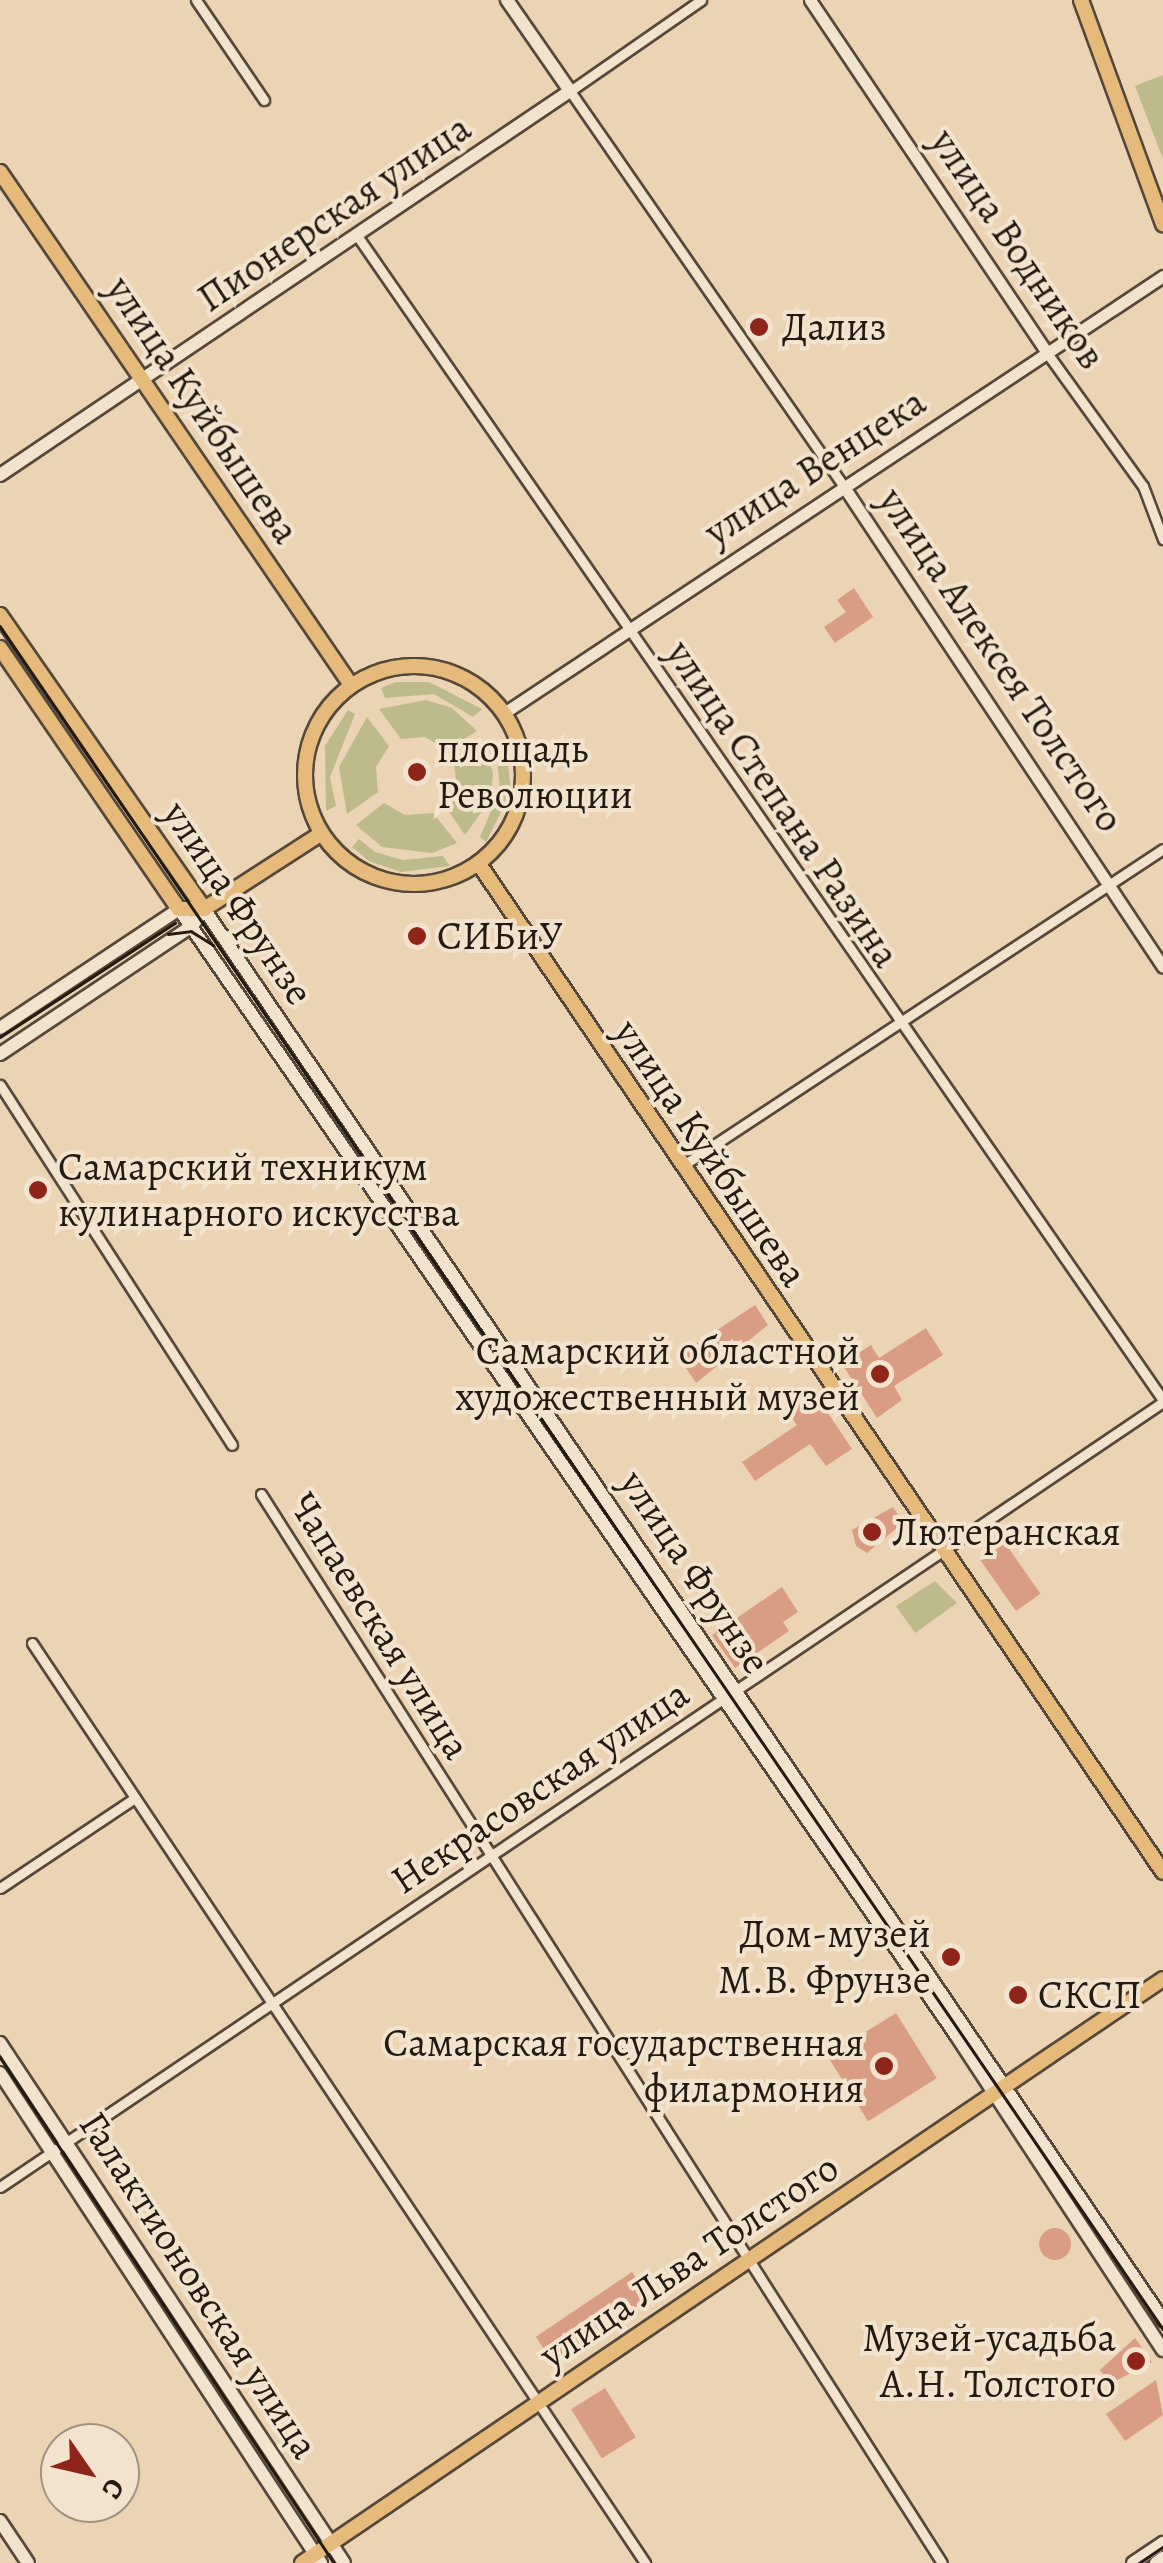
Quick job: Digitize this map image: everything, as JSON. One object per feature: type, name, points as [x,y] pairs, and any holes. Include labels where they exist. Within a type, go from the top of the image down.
[{"type":"main road","name":"улица Алексея Толстого","points":[[507,0],[570,92]]},
{"type":"main road","points":[[1081,0],[1163,224]]},
{"type":"main road","name":"Пионерская улица","points":[[0,475],[570,92]]},
{"type":"main road","name":"улица Куйбышева","points":[[0,172],[351,685]]},
{"type":"main road","name":"улица Фрунзе","points":[[0,615],[1008,2084],[1163,2320]]},
{"type":"main road","name":"улица Фрунзе","points":[[0,648],[994,2094],[1163,2350]]},
{"type":"main road","points":[[395,667],[438,668],[466,678],[504,713],[518,739],[522,795],[504,836],[479,864],[447,880],[394,883],[354,865],[322,833],[308,802],[306,760],[317,724],[351,685],[395,667]]},
{"type":"main road","points":[[0,1054],[192,926],[204,910],[322,833]]},
{"type":"main road","name":"улица Куйбышева","points":[[479,864],[680,1167],[1163,1872]]},
{"type":"main road","points":[[0,1028],[179,909],[204,910]]},
{"type":"main road","name":"улица Льва Толстого","points":[[313,2560],[533,2397],[747,2262],[1163,1980]]},
{"type":"main road","name":"Галактионовская улица","points":[[0,2043],[344,2563]]},
{"type":"main road","name":"Галактионовская улица","points":[[0,2073],[313,2560]]},
{"type":"main road","points":[[0,2520],[28,2563]]},
{"type":"main road","points":[[1133,2563],[1163,2543]]},
{"type":"main road","points":[[1156,2563],[1163,2558]]},
{"type":"street","points":[[196,0],[264,100]]},
{"type":"street","name":"Пионерская улица","points":[[570,92],[701,0]]},
{"type":"street","name":"улица Водников","points":[[810,0],[1046,353],[1143,486],[1163,540]]},
{"type":"street","name":"улица Алексея Толстого","points":[[570,92],[844,487],[1112,883],[1163,967]]},
{"type":"street","name":"улица Степана Разина","points":[[358,237],[897,1024],[1163,1401]]},
{"type":"street","name":"улица Венцека","points":[[504,713],[1163,276]]},
{"type":"street","points":[[680,1167],[1163,850]]},
{"type":"street","points":[[0,1085],[232,1445]]},
{"type":"street","name":"Некрасовская улица","points":[[0,2188],[1163,1401]]},
{"type":"street","name":"Чапаевская улица","points":[[260,1494],[942,2563]]},
{"type":"street","points":[[32,1643],[645,2563]]},
{"type":"street","points":[[0,1888],[135,1798]]},
{"type":"shaded area","points":[[1163,75],[1163,159],[1135,86]]},
{"type":"shaded area","points":[[396,682],[429,682],[482,709],[473,717],[434,694],[385,698],[381,688]]},
{"type":"shaded area","points":[[426,700],[452,708],[477,731],[446,750],[425,737],[401,739],[379,709]]},
{"type":"shaded area","points":[[348,710],[355,714],[330,777],[336,806],[326,811],[325,746]]},
{"type":"shaded area","points":[[367,717],[389,746],[376,767],[378,792],[347,814],[339,767]]},
{"type":"shaded area","points":[[484,741],[493,774],[490,800],[465,835],[445,806],[456,780],[453,758]]},
{"type":"shaded area","points":[[506,745],[511,792],[486,842],[480,837],[500,790],[496,750]]},
{"type":"shaded area","points":[[384,803],[405,815],[433,813],[457,843],[432,853],[382,847],[356,825]]},
{"type":"shaded area","points":[[359,839],[375,852],[403,860],[443,856],[450,866],[401,872],[369,861],[352,847]]},
{"type":"shaded area","points":[[935,1581],[957,1603],[915,1633],[896,1606]]},
{"type":"building","points":[[854,588],[873,617],[835,643],[824,627],[846,612],[837,600]]},
{"type":"building","points":[[755,1305],[768,1325],[696,1383],[678,1356]]},
{"type":"building","name":"Самарский областной художественный музей","points":[[926,1328],[943,1355],[894,1386],[902,1400],[877,1418],[842,1364],[871,1345],[879,1358]]},
{"type":"building","points":[[812,1389],[852,1449],[826,1466],[810,1444],[755,1481],[742,1462],[797,1425],[784,1407]]},
{"type":"building","name":"Лютеранская","points":[[893,1507],[903,1523],[867,1553],[856,1546],[852,1530]]},
{"type":"building","points":[[1005,1543],[1041,1594],[1016,1611],[980,1560]]},
{"type":"building","points":[[782,1587],[798,1612],[783,1622],[789,1631],[735,1668],[712,1635]]},
{"type":"building","name":"Самарская государственная филармония","points":[[896,2013],[937,2078],[868,2121],[827,2056]]},
{"type":"building","points":[[1055,2228],[1066,2233],[1071,2244],[1066,2255],[1055,2260],[1044,2255],[1039,2244],[1044,2233]]},
{"type":"building","points":[[632,2272],[650,2299],[554,2363],[536,2337]]},
{"type":"building","name":"Музей-усадьба А.Н. Толстого","points":[[1135,2338],[1152,2362],[1110,2384],[1100,2370]]},
{"type":"building","points":[[1156,2380],[1163,2415],[1125,2441],[1106,2414]]},
{"type":"building","points":[[605,2388],[636,2437],[602,2458],[571,2409]]},
{"type":"tram line","points":[[0,626],[1163,2329]]},
{"type":"tram line","points":[[0,1037],[175,923]]},
{"type":"tram line","points":[[168,934],[191,931],[213,945]]},
{"type":"tram line","points":[[0,2057],[334,2563]]},
{"type":"tram line","points":[[1139,2563],[1163,2547]]},
{"type":"place","name":"Дализ","points":[[759,327]]},
{"type":"place","name":"площадь Революции","points":[[417,772]]},
{"type":"place","name":"СИБиУ","points":[[417,936]]},
{"type":"place","name":"Самарский техникум кулинарного искусства","points":[[38,1190]]},
{"type":"place","name":"Самарский областной художественный музей","points":[[880,1374]]},
{"type":"place","name":"Лютеранская","points":[[872,1532]]},
{"type":"place","name":"Дом-музей М.В. Фрунзе","points":[[951,1957]]},
{"type":"place","name":"СКСП","points":[[1018,1995]]},
{"type":"place","name":"Самарская государственная филармония","points":[[884,2066]]},
{"type":"place","name":"Музей-усадьба А.Н. Толстого","points":[[1136,2361]]}]
